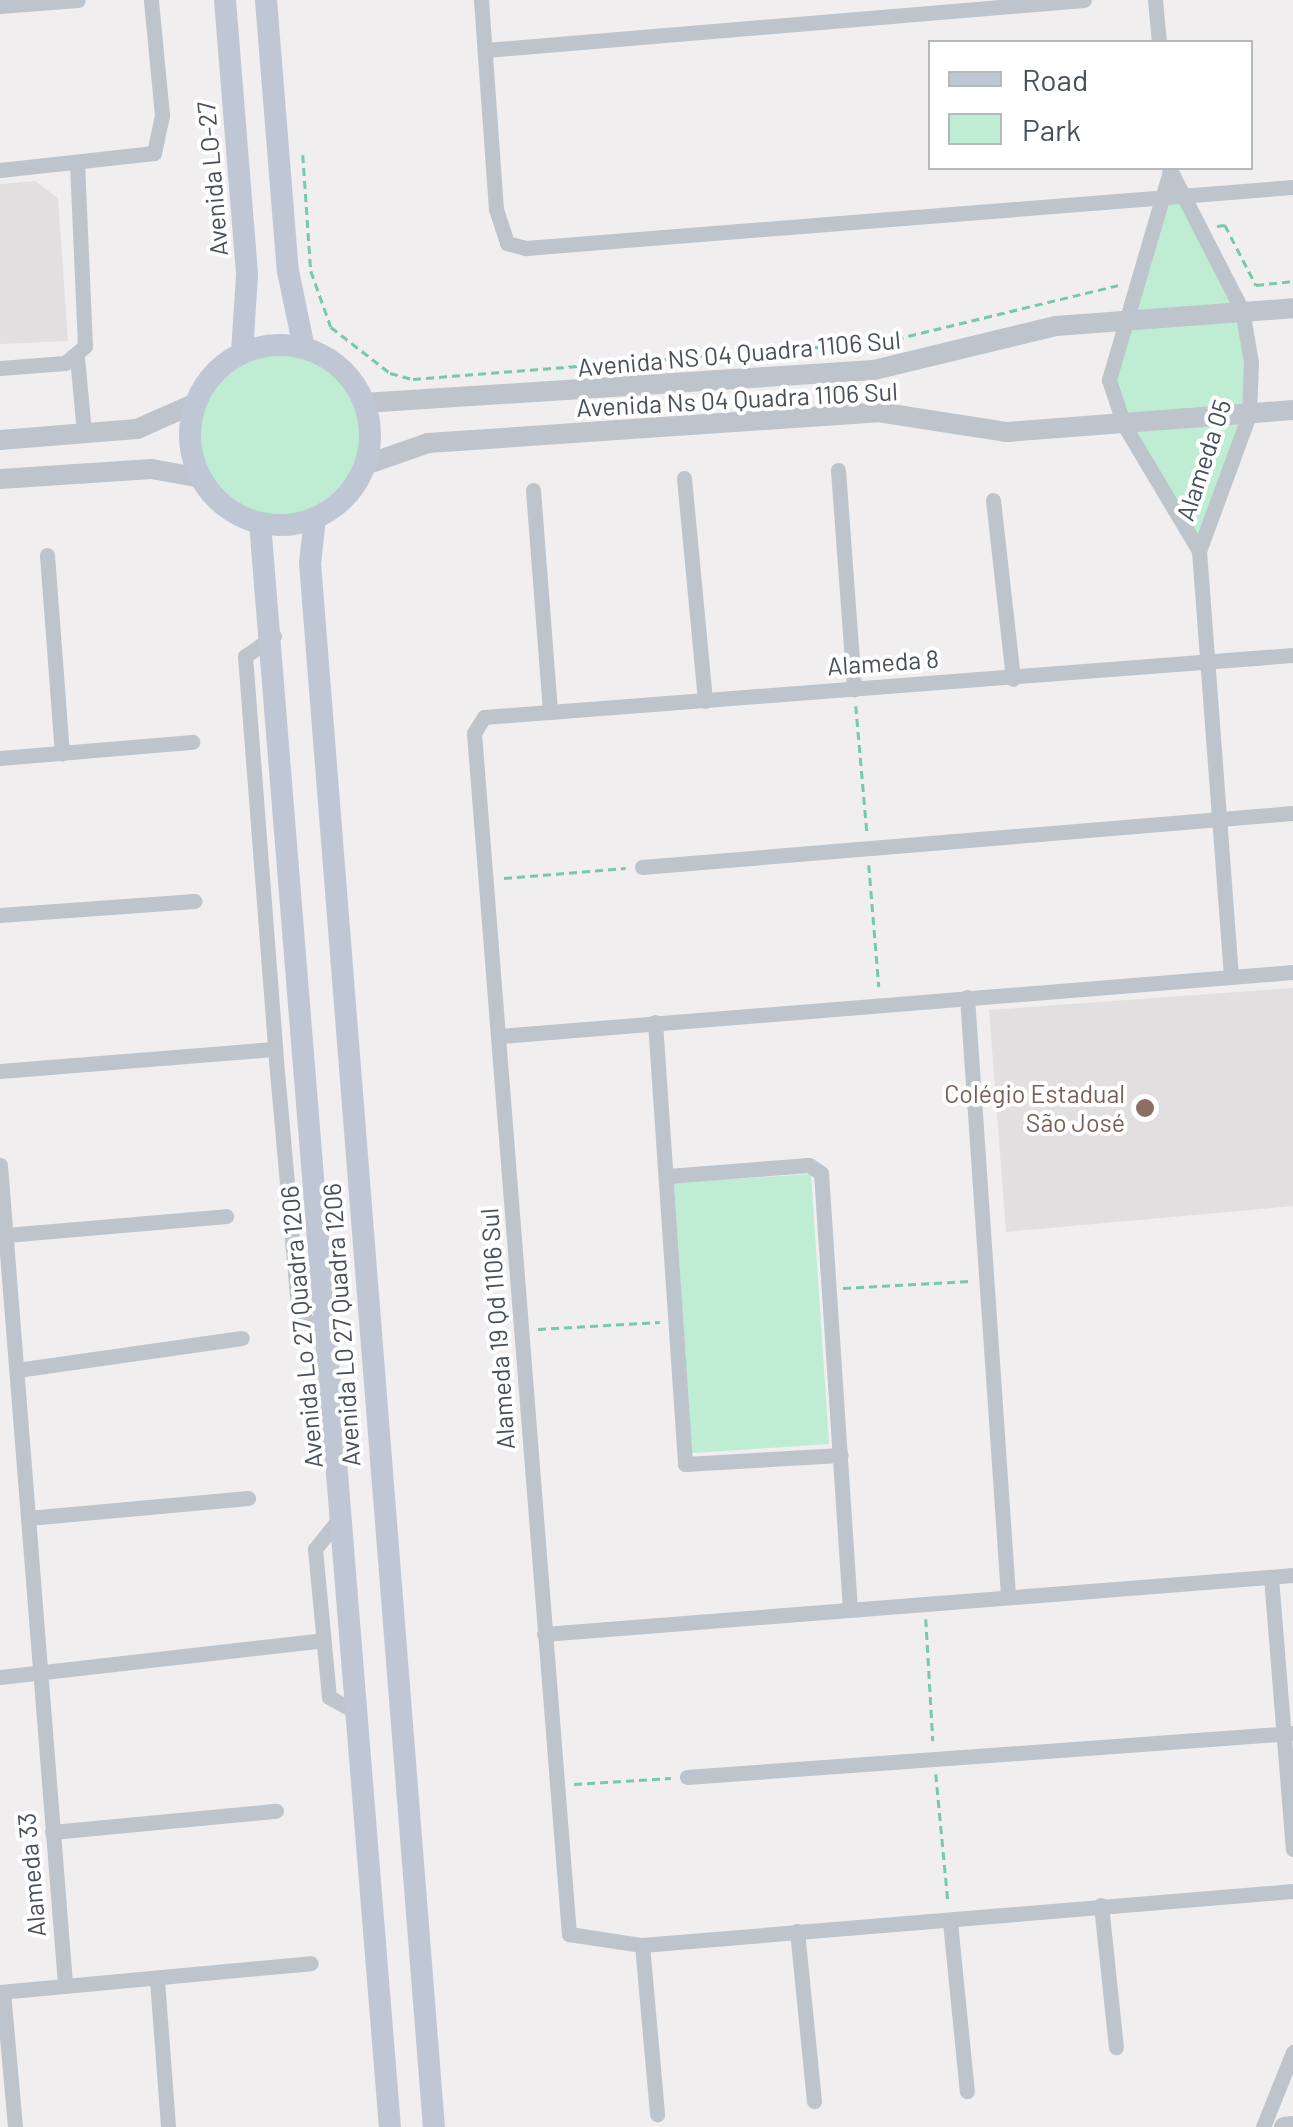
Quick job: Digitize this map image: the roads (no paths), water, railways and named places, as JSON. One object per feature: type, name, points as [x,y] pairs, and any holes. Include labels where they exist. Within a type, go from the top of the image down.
[{"type":"main road","name":"Avenida LO-27","points":[[225,0],[247,275],[242,353]]},
{"type":"main road","points":[[266,0],[288,271],[304,348]]},
{"type":"main road","points":[[304,348],[334,363],[364,403],[365,466],[346,497],[316,518],[260,524],[236,514],[201,478],[190,441],[196,403],[242,353],[304,348]]},
{"type":"main road","name":"Avenida L0 27 Quadra 1206","points":[[316,518],[310,563],[434,2127]]},
{"type":"main road","name":"Avenida Lo 27 Quadra 1206","points":[[260,524],[274,636],[390,2127]]},
{"type":"street","points":[[0,6],[78,0]]},
{"type":"street","points":[[0,170],[76,164],[158,149],[151,0]]},
{"type":"street","points":[[481,0],[496,209],[507,242],[1293,187]]},
{"type":"street","points":[[486,50],[1084,0]]},
{"type":"street","points":[[1155,0],[1159,40]]},
{"type":"street","points":[[76,164],[85,346],[77,357],[84,433]]},
{"type":"street","name":"Alameda 05","points":[[1170,170],[1157,197],[1109,380],[1124,425],[1198,551]]},
{"type":"street","name":"Alameda 05","points":[[1171,170],[1242,310],[1249,414],[1198,551]]},
{"type":"street","name":"Avenida NS 04 Quadra 1106 Sul","points":[[364,403],[874,370],[995,335],[1293,308]]},
{"type":"street","points":[[0,368],[77,357]]},
{"type":"street","points":[[0,440],[152,425],[196,403]]},
{"type":"street","name":"Avenida Ns 04 Quadra 1106 Sul","points":[[365,466],[428,443],[878,412],[1007,432],[1293,410]]},
{"type":"street","points":[[0,479],[152,470],[201,478]]},
{"type":"street","points":[[838,470],[854,689]]},
{"type":"street","points":[[684,478],[705,701]]},
{"type":"street","points":[[533,490],[550,712]]},
{"type":"street","points":[[993,500],[1013,678]]},
{"type":"street","points":[[1198,551],[1202,661],[1231,976]]},
{"type":"street","points":[[47,554],[62,753]]},
{"type":"street","points":[[274,636],[246,656],[275,1050],[300,1319],[330,1351]]},
{"type":"street","name":"Alameda 8","points":[[476,720],[1293,655]]},
{"type":"street","name":"Alameda 19 Qd 1106 Sul","points":[[476,720],[570,1934],[642,1945]]},
{"type":"street","points":[[0,758],[192,742]]},
{"type":"street","points":[[642,867],[1293,813]]},
{"type":"street","points":[[0,914],[194,901]]},
{"type":"street","points":[[267,938],[298,933]]},
{"type":"street","points":[[500,1036],[1293,972]]},
{"type":"street","points":[[271,988],[302,984]]},
{"type":"street","points":[[967,997],[1008,1596]]},
{"type":"street","points":[[655,1022],[685,1464],[841,1455]]},
{"type":"street","points":[[0,1071],[275,1050]]},
{"type":"street","name":"Alameda 33","points":[[0,1165],[65,1983]]},
{"type":"street","points":[[668,1176],[817,1167],[832,1289],[850,1607]]},
{"type":"street","points":[[6,1236],[226,1216]]},
{"type":"street","points":[[18,1370],[242,1338]]},
{"type":"street","points":[[28,1518],[248,1498]]},
{"type":"street","points":[[343,1514],[316,1540],[328,1697],[358,1714]]},
{"type":"street","points":[[544,1634],[850,1607],[1293,1576]]},
{"type":"street","points":[[1272,1577],[1289,1734],[1293,1849]]},
{"type":"street","points":[[0,1677],[324,1640]]},
{"type":"street","points":[[687,1777],[1289,1734]]},
{"type":"street","points":[[52,1832],[276,1811]]},
{"type":"street","points":[[657,2114],[642,1945],[1293,1891]]},
{"type":"street","points":[[1101,1905],[1116,2047]]},
{"type":"street","points":[[950,1922],[967,2091]]},
{"type":"street","points":[[797,1931],[814,2102]]},
{"type":"street","points":[[15,2127],[2,1992],[65,1983],[157,1980],[311,1964]]},
{"type":"street","points":[[157,1980],[168,2127]]},
{"type":"street","points":[[1263,2127],[1293,2052]]},
{"type":"street","points":[[1284,2127],[1293,2126]]},
{"type":"place","name":"Colégio Estadual São José","points":[[1145,1108]]}]
